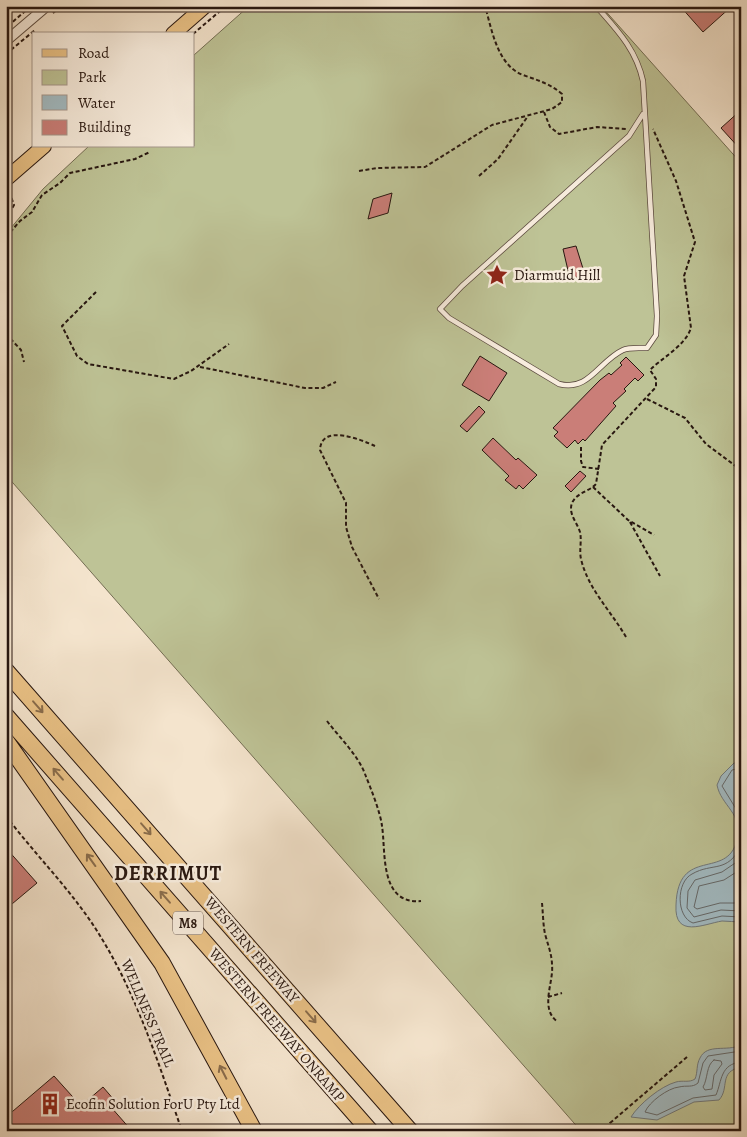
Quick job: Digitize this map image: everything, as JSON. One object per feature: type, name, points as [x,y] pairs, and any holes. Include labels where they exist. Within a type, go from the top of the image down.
[{"type":"highway","name":"WESTERN FREEWAY","points":[[6,671],[411,1131]]},
{"type":"highway","name":"WESTERN FREEWAY ONRAMP","points":[[6,716],[370,1131]]},
{"type":"highway","points":[[6,741],[162,963],[254,1131]]},
{"type":"main road","points":[[175,32],[204,6]]},
{"type":"main road","points":[[7,184],[42,148]]},
{"type":"street","points":[[6,42],[47,6]]},
{"type":"lane","points":[[596,6],[632,48],[640,64],[643,81],[657,316],[656,335],[647,348],[622,350],[586,381],[573,386],[559,384],[449,318],[440,309],[462,286],[629,136],[644,114]]},
{"type":"path","points":[[6,28],[31,6]]},
{"type":"path","points":[[48,18],[62,6]]},
{"type":"path","points":[[195,32],[226,6]]},
{"type":"path","points":[[360,171],[377,168],[425,167],[492,125],[559,106],[562,102],[562,94],[548,85],[520,74],[506,62],[498,51],[485,6]]},
{"type":"path","points":[[6,54],[41,24]]},
{"type":"path","points":[[478,176],[498,160],[528,116]]},
{"type":"path","points":[[6,237],[20,221],[32,212],[42,195],[60,184],[70,173],[135,159],[150,152]]},
{"type":"path","points":[[6,219],[14,205],[7,184]]},
{"type":"path","points":[[96,292],[62,326],[81,360],[93,365],[169,380],[181,377],[198,367],[229,344]]},
{"type":"path","points":[[6,334],[21,350],[24,362]]},
{"type":"path","points":[[198,367],[206,367],[305,388],[323,388],[336,382]]},
{"type":"path","points":[[647,399],[685,418],[706,444],[741,470]]},
{"type":"path","points":[[375,446],[362,440],[338,435],[330,436],[322,441],[320,450],[346,503],[346,527],[352,547],[379,599]]},
{"type":"path","points":[[581,447],[583,467],[600,469]]},
{"type":"path","points":[[593,487],[628,520],[654,535]]},
{"type":"path","points":[[628,520],[660,576]]},
{"type":"path","points":[[327,721],[365,772],[382,825],[386,874],[390,882],[409,900],[421,901]]},
{"type":"path","name":"WELLNESS TRAIL","points":[[6,816],[95,927],[122,973],[137,1007],[182,1131]]},
{"type":"path","points":[[542,903],[545,931],[553,967],[548,997],[551,1012],[558,1022]]},
{"type":"path","points":[[548,997],[562,993]]},
{"type":"path","points":[[665,1131],[644,1127],[616,1128],[611,1127],[610,1123],[687,1057]]},
{"type":"green space","points":[[249,6],[601,6],[741,163],[741,1131],[581,1131],[6,475],[6,234],[43,189],[87,148],[195,148],[195,54]]},
{"type":"water","points":[[734,763],[741,763],[741,922],[722,921],[692,927],[685,926],[677,916],[676,905],[679,887],[685,875],[694,869],[724,859],[732,852],[737,840],[738,831],[735,817],[719,792],[717,785],[721,776]]},
{"type":"water","points":[[741,1045],[741,1067],[734,1069],[727,1076],[724,1090],[719,1100],[694,1102],[657,1120],[631,1117],[657,1091],[676,1082],[695,1079],[697,1066],[703,1053],[712,1049]]},
{"type":"building","points":[[680,6],[732,6],[703,32]]},
{"type":"building","points":[[741,110],[741,150],[721,128]]},
{"type":"building","points":[[392,193],[388,213],[368,219],[373,199]]},
{"type":"building","points":[[576,246],[585,275],[570,279],[563,249]]},
{"type":"building","points":[[480,356],[507,373],[489,401],[462,385]]},
{"type":"building","points":[[626,357],[644,375],[638,381],[635,378],[624,389],[626,391],[613,403],[616,406],[585,441],[583,439],[578,444],[575,440],[567,448],[554,436],[558,432],[553,428],[600,380],[609,373],[611,375],[622,365],[620,363]]},
{"type":"building","points":[[479,406],[485,412],[467,432],[460,426]]},
{"type":"building","points":[[493,438],[516,460],[518,458],[537,475],[523,489],[519,485],[516,489],[505,480],[509,476],[482,450]]},
{"type":"building","points":[[580,471],[586,476],[571,492],[565,486]]},
{"type":"building","points":[[6,848],[37,883],[6,909]]},
{"type":"building","name":"Ecofin Solution ForU Pty Ltd","points":[[54,1076],[81,1106],[103,1087],[115,1101],[110,1106],[132,1131],[6,1131],[6,1117]]},
{"type":"place","name":"Diarmuid Hill","points":[[497,275]]},
{"type":"place","name":"Ecofin Solution ForU Pty Ltd","points":[[50,1104]]},
{"type":"district","name":"DERRIMUT","points":[[168,873]]}]
